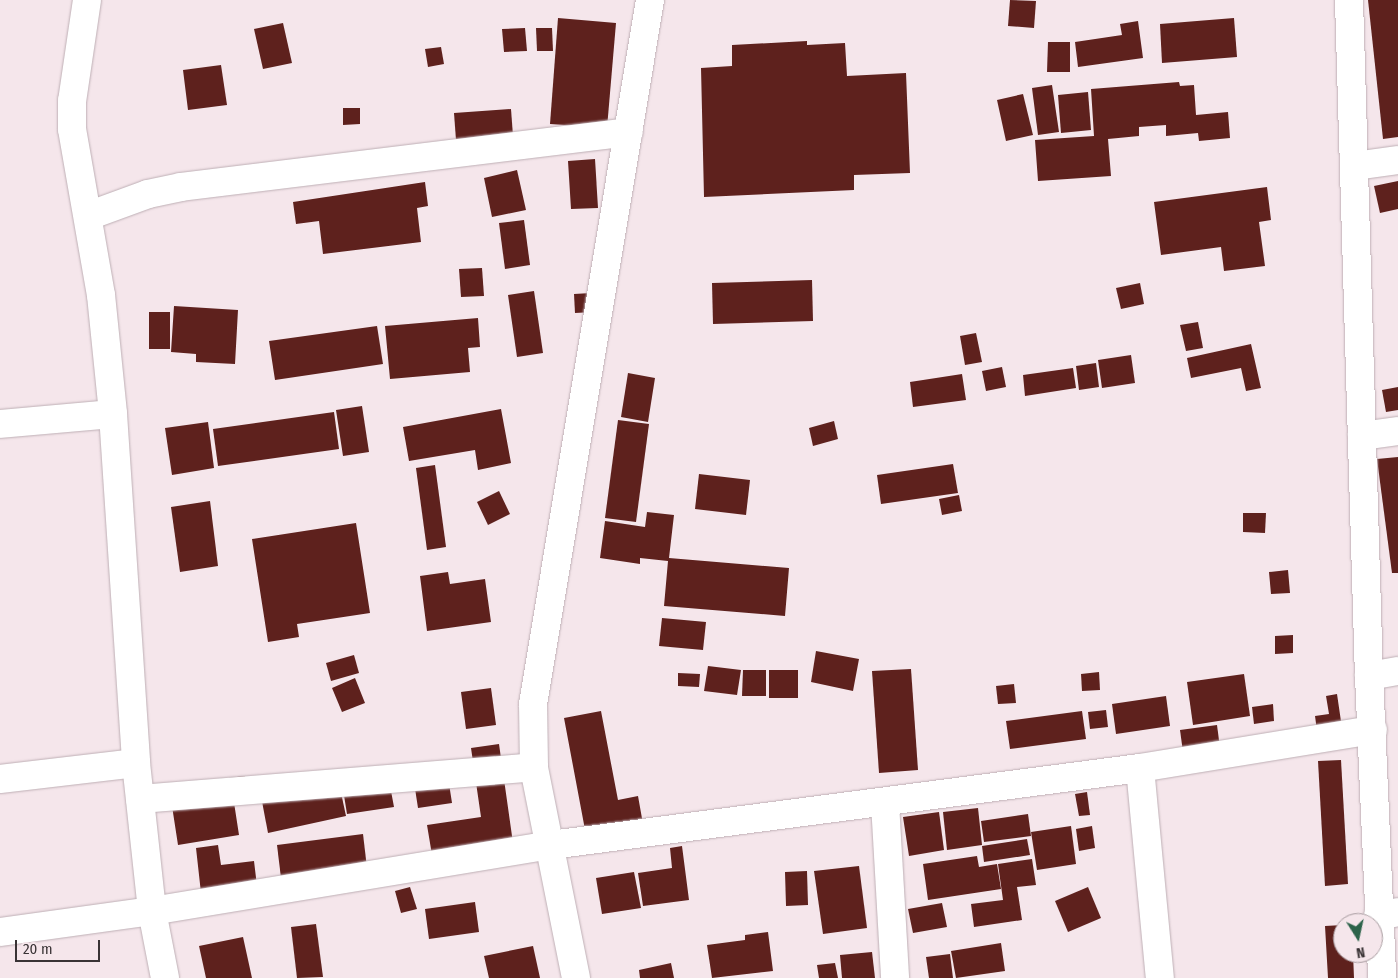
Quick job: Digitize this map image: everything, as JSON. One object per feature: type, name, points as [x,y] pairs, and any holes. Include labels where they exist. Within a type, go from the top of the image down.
[{"type":"street","points":[[87,0],[72,111],[74,155],[88,216],[101,295],[113,414],[136,762],[152,911],[165,978]]},
{"type":"street","points":[[576,978],[534,767],[533,704],[650,0]]},
{"type":"street","points":[[1349,0],[1369,676],[1388,914],[1382,978]]},
{"type":"street","points":[[88,216],[148,194],[182,187],[629,132]]},
{"type":"street","points":[[1355,166],[1398,160]]},
{"type":"street","points":[[0,424],[113,414]]},
{"type":"street","points":[[1362,436],[1398,430]]},
{"type":"street","points":[[1369,676],[1398,671]]},
{"type":"street","points":[[0,932],[152,911],[551,845],[884,803],[1140,768],[1373,730]]},
{"type":"street","points":[[0,779],[136,762]]},
{"type":"street","points":[[140,799],[534,767]]},
{"type":"street","points":[[1140,768],[1160,978]]},
{"type":"street","points":[[884,803],[895,978]]},
{"type":"building","points":[[1010,0],[1036,1],[1034,28],[1008,26]]},
{"type":"building","points":[[1368,0],[1398,0],[1398,137],[1383,139]]},
{"type":"building","points":[[558,18],[616,23],[607,128],[550,124]]},
{"type":"building","points":[[1234,18],[1237,57],[1162,63],[1160,24]]},
{"type":"building","points":[[1138,21],[1143,58],[1078,67],[1075,42],[1122,35],[1120,24]]},
{"type":"building","points":[[283,23],[292,63],[263,69],[254,29]]},
{"type":"building","points":[[525,28],[527,51],[504,52],[502,29]]},
{"type":"building","points":[[536,28],[552,28],[553,51],[537,51]]},
{"type":"building","points":[[807,41],[807,45],[845,43],[847,76],[906,73],[910,173],[854,175],[854,190],[704,197],[701,68],[732,66],[732,45]]},
{"type":"building","points":[[1048,42],[1070,42],[1070,72],[1047,72]]},
{"type":"building","points":[[441,47],[444,64],[428,67],[425,49]]},
{"type":"building","points":[[221,65],[227,105],[188,110],[183,70]]},
{"type":"building","points":[[1179,82],[1180,86],[1194,85],[1196,115],[1228,112],[1230,138],[1199,141],[1198,133],[1166,136],[1166,125],[1139,127],[1139,136],[1108,139],[1111,176],[1038,181],[1035,140],[1094,136],[1091,89]]},
{"type":"building","points":[[1052,85],[1059,132],[1038,135],[1032,88]]},
{"type":"building","points":[[1088,92],[1091,130],[1061,133],[1058,95]]},
{"type":"building","points":[[1023,94],[1033,135],[1006,141],[997,100]]},
{"type":"building","points":[[343,108],[360,108],[360,124],[343,125]]},
{"type":"building","points":[[511,109],[513,136],[456,140],[454,113]]},
{"type":"building","points":[[595,159],[598,208],[571,209],[568,161]]},
{"type":"building","points":[[517,170],[526,210],[492,217],[484,178]]},
{"type":"building","points":[[1398,181],[1398,209],[1380,213],[1374,186]]},
{"type":"building","points":[[425,182],[428,206],[417,208],[421,242],[323,254],[319,221],[296,224],[293,202]]},
{"type":"building","points":[[1267,187],[1271,220],[1259,222],[1265,266],[1224,271],[1221,247],[1161,255],[1154,202]]},
{"type":"building","points":[[524,220],[530,265],[505,269],[499,223]]},
{"type":"building","points":[[482,268],[484,296],[461,297],[459,269]]},
{"type":"building","points":[[812,280],[813,321],[713,324],[712,283]]},
{"type":"building","points":[[1140,283],[1144,304],[1121,309],[1116,288]]},
{"type":"building","points":[[534,291],[543,353],[517,357],[508,295]]},
{"type":"building","points":[[591,293],[593,312],[575,313],[574,294]]},
{"type":"building","points":[[174,306],[238,310],[235,364],[196,362],[196,354],[171,352]]},
{"type":"building","points":[[149,312],[170,312],[170,349],[149,349]]},
{"type":"building","points":[[478,318],[480,347],[468,348],[470,372],[390,379],[385,326]]},
{"type":"building","points":[[1198,322],[1203,348],[1186,351],[1180,325]]},
{"type":"building","points":[[377,326],[383,364],[275,380],[269,341]]},
{"type":"building","points":[[976,333],[982,362],[965,365],[960,336]]},
{"type":"building","points":[[1251,344],[1261,388],[1246,391],[1241,368],[1191,378],[1187,358]]},
{"type":"building","points":[[1131,355],[1135,383],[1102,388],[1098,360]]},
{"type":"building","points":[[1096,363],[1099,387],[1079,390],[1076,366]]},
{"type":"building","points":[[1002,367],[1006,387],[986,391],[982,371]]},
{"type":"building","points":[[1073,368],[1076,388],[1025,396],[1023,375]]},
{"type":"building","points":[[628,373],[655,378],[648,422],[621,417]]},
{"type":"building","points":[[962,374],[966,400],[913,407],[910,382]]},
{"type":"building","points":[[1398,387],[1398,410],[1386,412],[1382,390]]},
{"type":"building","points":[[362,406],[369,452],[343,456],[336,410]]},
{"type":"building","points":[[501,409],[511,463],[478,470],[475,450],[409,461],[403,427]]},
{"type":"building","points":[[334,412],[339,449],[218,466],[213,429]]},
{"type":"building","points":[[618,420],[649,424],[636,522],[605,518]]},
{"type":"building","points":[[834,421],[838,439],[813,446],[809,428]]},
{"type":"building","points":[[208,422],[214,468],[172,475],[165,428]]},
{"type":"building","points":[[1398,457],[1398,573],[1392,573],[1377,459]]},
{"type":"building","points":[[953,464],[958,493],[881,504],[877,475]]},
{"type":"building","points":[[435,465],[446,547],[427,550],[416,468]]},
{"type":"building","points":[[699,474],[750,480],[746,515],[695,509]]},
{"type":"building","points":[[499,491],[510,514],[488,525],[477,502]]},
{"type":"building","points":[[959,495],[962,511],[942,515],[939,499]]},
{"type":"building","points":[[210,501],[218,566],[180,572],[171,507]]},
{"type":"building","points":[[647,512],[674,515],[669,558],[789,568],[785,616],[664,606],[668,561],[640,558],[640,564],[600,558],[605,521],[645,527]]},
{"type":"building","points":[[1243,513],[1266,513],[1265,533],[1243,532]]},
{"type":"building","points":[[356,523],[370,613],[297,624],[299,637],[268,642],[252,539]]},
{"type":"building","points":[[1288,570],[1290,593],[1271,594],[1269,572]]},
{"type":"building","points":[[448,572],[450,584],[485,579],[491,622],[427,631],[420,576]]},
{"type":"building","points":[[662,618],[706,622],[703,650],[659,646]]},
{"type":"building","points":[[1293,635],[1293,653],[1275,654],[1275,636]]},
{"type":"building","points":[[816,651],[859,659],[853,691],[811,682]]},
{"type":"building","points":[[354,655],[359,673],[331,681],[326,663]]},
{"type":"building","points":[[708,666],[741,670],[737,695],[704,691]]},
{"type":"building","points":[[911,669],[918,770],[879,773],[872,671]]},
{"type":"building","points":[[743,670],[766,670],[766,696],[742,696]]},
{"type":"building","points":[[769,670],[798,670],[798,698],[769,698]]},
{"type":"building","points":[[1099,672],[1100,690],[1082,691],[1081,674]]},
{"type":"building","points":[[678,673],[700,674],[699,687],[678,686]]},
{"type":"building","points":[[1244,674],[1250,716],[1193,725],[1187,682]]},
{"type":"building","points":[[355,678],[365,703],[342,712],[332,688]]},
{"type":"building","points":[[1014,684],[1016,703],[998,704],[996,686]]},
{"type":"building","points":[[491,688],[496,725],[466,729],[461,692]]},
{"type":"building","points":[[1337,694],[1343,735],[1318,738],[1315,716],[1329,714],[1326,696]]},
{"type":"building","points":[[1166,696],[1170,726],[1116,734],[1112,704]]},
{"type":"building","points":[[1273,704],[1274,721],[1254,724],[1252,707]]},
{"type":"building","points":[[1106,710],[1108,727],[1090,729],[1088,712]]},
{"type":"building","points":[[601,711],[618,800],[638,796],[643,824],[586,835],[564,718]]},
{"type":"building","points":[[1082,711],[1086,739],[1010,749],[1006,721]]},
{"type":"building","points":[[1217,725],[1220,748],[1183,752],[1180,730]]},
{"type":"building","points":[[499,744],[513,843],[432,855],[427,825],[481,817],[471,748]]},
{"type":"building","points":[[1341,760],[1348,884],[1325,886],[1318,761]]},
{"type":"building","points":[[337,774],[346,816],[268,833],[260,791]]},
{"type":"building","points":[[388,775],[394,807],[347,814],[342,783]]},
{"type":"building","points":[[245,776],[248,794],[233,796],[239,835],[178,845],[172,806],[220,779]]},
{"type":"building","points":[[448,777],[452,803],[418,808],[414,782]]},
{"type":"building","points":[[1087,792],[1090,815],[1079,816],[1075,794]]},
{"type":"building","points":[[978,808],[982,845],[947,850],[943,812]]},
{"type":"building","points":[[939,812],[944,850],[909,856],[903,817]]},
{"type":"building","points":[[1028,814],[1031,836],[984,842],[981,821]]},
{"type":"building","points":[[1071,826],[1076,864],[1037,870],[1031,832]]},
{"type":"building","points":[[1092,826],[1095,848],[1079,851],[1076,829]]},
{"type":"building","points":[[363,834],[367,868],[281,878],[277,845]]},
{"type":"building","points":[[1027,839],[1030,855],[984,862],[982,846]]},
{"type":"building","points":[[218,845],[221,865],[254,861],[257,886],[201,893],[196,848]]},
{"type":"building","points":[[682,846],[689,900],[643,906],[638,873],[672,868],[670,848]]},
{"type":"building","points":[[977,856],[979,867],[997,864],[1001,889],[928,900],[923,864]]},
{"type":"building","points":[[1032,859],[1036,885],[1017,887],[1022,920],[974,927],[971,904],[1003,900],[998,864]]},
{"type":"building","points":[[859,866],[867,928],[823,934],[814,871]]},
{"type":"building","points":[[807,871],[808,905],[786,906],[785,872]]},
{"type":"building","points":[[634,872],[641,908],[602,914],[596,878]]},
{"type":"building","points":[[410,887],[417,909],[401,913],[395,891]]},
{"type":"building","points":[[1088,887],[1101,918],[1068,932],[1055,901]]},
{"type":"building","points":[[475,902],[479,932],[429,939],[425,909]]},
{"type":"building","points":[[942,903],[947,927],[913,933],[908,909]]},
{"type":"building","points":[[316,924],[323,977],[297,978],[291,927]]},
{"type":"building","points":[[1325,926],[1333,926],[1333,963],[1353,963],[1354,978],[1328,978]]},
{"type":"building","points":[[768,932],[773,971],[712,978],[707,945],[745,940],[745,935]]},
{"type":"building","points":[[243,937],[252,978],[206,978],[199,946]]},
{"type":"building","points":[[1001,943],[1005,971],[956,978],[951,951]]},
{"type":"building","points":[[533,946],[540,978],[489,978],[484,956]]},
{"type":"building","points":[[872,952],[875,978],[842,978],[840,955]]},
{"type":"building","points":[[950,954],[953,978],[929,978],[926,957]]},
{"type":"building","points":[[671,963],[674,978],[640,978],[639,970]]},
{"type":"building","points":[[835,963],[838,978],[819,978],[817,965]]}]
